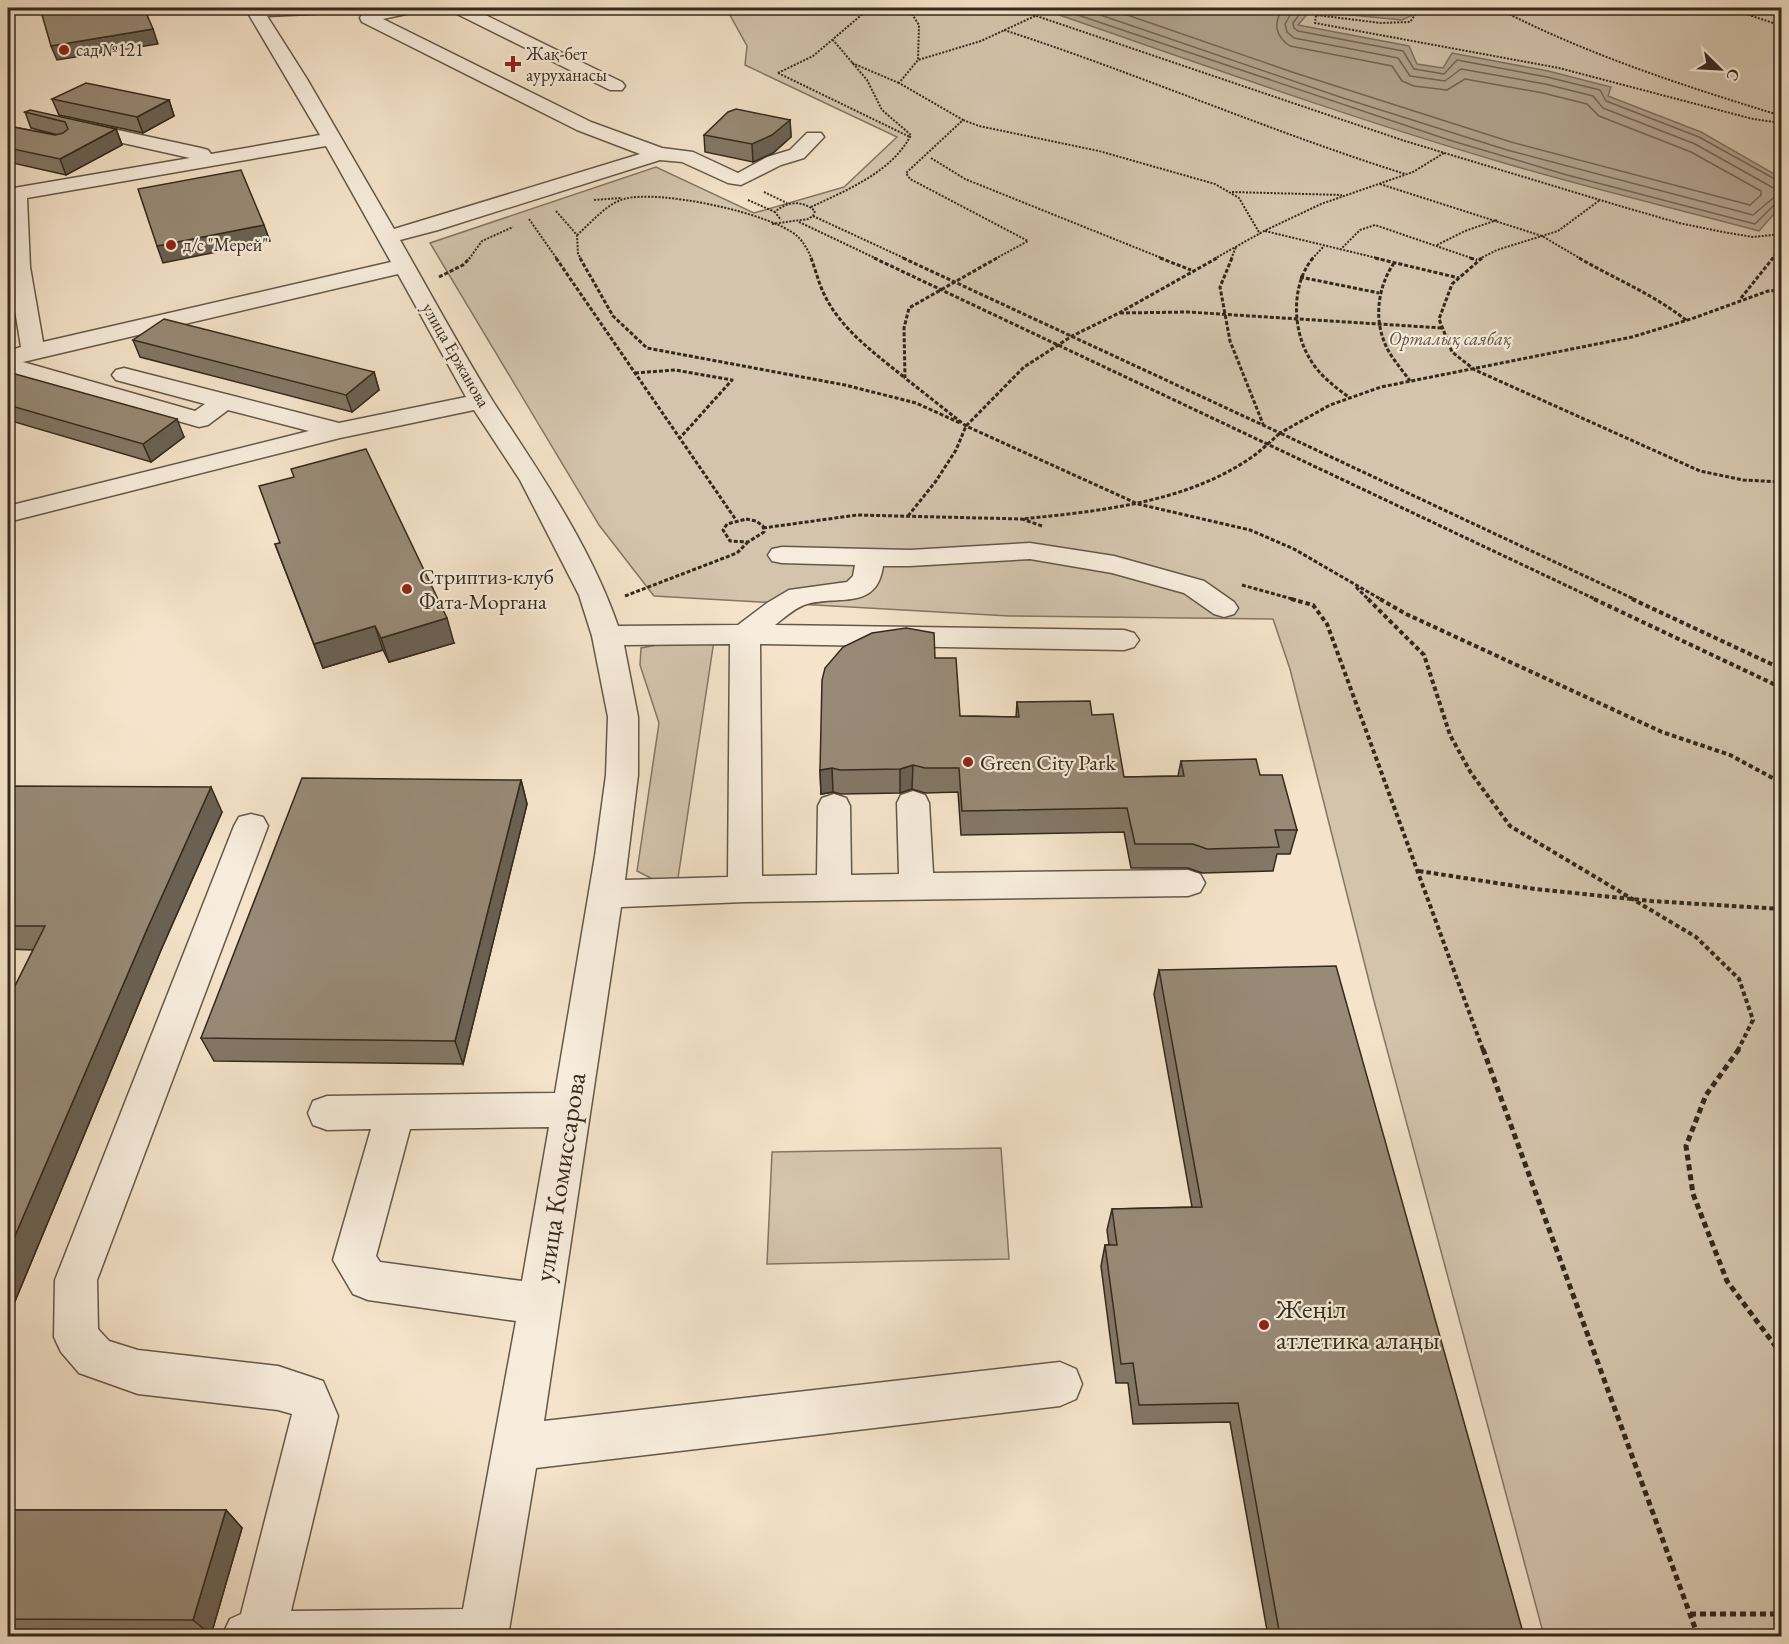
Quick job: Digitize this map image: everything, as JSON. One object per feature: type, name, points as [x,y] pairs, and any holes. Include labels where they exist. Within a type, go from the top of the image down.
[{"type":"street","points":[[254,10],[331,8]]},
{"type":"street","points":[[341,8],[368,18],[584,126],[659,154],[686,156],[735,179],[741,179],[774,161],[797,154],[814,137]]},
{"type":"street","points":[[368,18],[409,8]]},
{"type":"street","points":[[459,8],[616,86]]},
{"type":"street","name":"улица Ержанова","points":[[254,10],[298,79],[481,401],[533,480],[571,549],[593,595],[607,636],[622,717]]},
{"type":"street","points":[[59,123],[218,158]]},
{"type":"street","points":[[33,351],[13,268],[12,194],[331,139]]},
{"type":"street","points":[[115,155],[126,158],[152,144]]},
{"type":"street","points":[[387,237],[431,226],[659,154]]},
{"type":"street","points":[[8,359],[33,351],[404,266]]},
{"type":"street","points":[[8,365],[199,420],[224,401]]},
{"type":"street","points":[[124,375],[339,431]]},
{"type":"street","points":[[8,514],[339,431],[481,401]]},
{"type":"street","points":[[782,555],[910,558],[1030,551],[1114,565],[1230,595]]},
{"type":"street","points":[[745,634],[799,596],[855,590],[867,579],[870,558]]},
{"type":"street","points":[[745,634],[745,889]]},
{"type":"street","points":[[607,636],[745,634],[1124,640]]},
{"type":"street","name":"улица Комиссарова","points":[[484,1635],[517,1447],[606,894],[622,775],[622,717]]},
{"type":"street","points":[[912,803],[915,887]]},
{"type":"street","points":[[834,806],[834,887]]},
{"type":"street","points":[[251,826],[76,1280],[76,1337],[95,1358],[138,1372],[278,1388],[307,1397],[315,1416],[260,1636]]},
{"type":"street","points":[[606,894],[834,887],[1188,883]]},
{"type":"street","points":[[327,1113],[570,1110]]},
{"type":"street","points":[[395,1112],[354,1260],[368,1280],[540,1304]]},
{"type":"street","points":[[517,1447],[1060,1384]]},
{"type":"street","points":[[247,1636],[484,1635]]},
{"type":"path","points":[[843,8],[866,12],[907,8],[919,25],[918,60]]},
{"type":"path","points":[[1013,8],[1149,56],[1444,153],[1600,200],[1679,223],[1723,232],[1753,237],[1782,234]]},
{"type":"path","points":[[1420,8],[1410,22],[1381,23],[1316,15],[1315,23],[1559,68],[1753,119],[1782,123]]},
{"type":"path","points":[[1497,8],[1595,54],[1670,82],[1782,116]]},
{"type":"path","points":[[1728,8],[1782,26]]},
{"type":"path","points":[[866,12],[813,56],[778,73],[910,137]]},
{"type":"path","points":[[899,83],[918,60],[981,41],[1035,16]]},
{"type":"path","points":[[1004,30],[1090,58],[1347,157],[1406,175]]},
{"type":"path","points":[[775,212],[781,206],[792,204],[811,207],[860,184],[907,145],[910,137],[909,133],[882,110],[867,81],[833,40]]},
{"type":"path","points":[[850,62],[899,83],[963,120],[979,126],[1148,163],[1208,180],[1231,192],[1247,207],[1260,234]]},
{"type":"path","points":[[905,378],[904,328],[909,308],[1028,240],[910,179],[906,173],[963,120]]},
{"type":"path","points":[[908,516],[936,481],[956,450],[966,426],[1024,367],[1072,336],[1119,313],[1191,270],[1264,231],[1345,195],[1406,175],[1444,153]]},
{"type":"path","points":[[932,158],[965,179],[1191,270]]},
{"type":"path","points":[[1379,184],[1542,236],[1608,275],[1659,300],[1686,321]]},
{"type":"path","points":[[606,192],[584,201],[655,196],[720,207],[772,224],[796,235],[811,255],[829,304],[869,347],[966,426]]},
{"type":"path","points":[[1231,192],[1345,195]]},
{"type":"path","points":[[577,235],[609,207],[626,198]]},
{"type":"path","points":[[746,199],[775,212],[781,220]]},
{"type":"path","points":[[1600,200],[1558,231],[1477,260],[1452,284],[1439,319],[1452,352],[1475,370],[1700,471],[1743,480],[1782,482]]},
{"type":"path","points":[[547,214],[565,207]]},
{"type":"path","points":[[811,207],[815,211],[813,216]]},
{"type":"path","points":[[556,211],[577,235],[578,254],[613,316],[647,348],[845,385],[916,403],[1138,504],[1250,530],[1294,549],[1406,614],[1662,732],[1730,755],[1782,783]]},
{"type":"path","points":[[525,213],[736,520]]},
{"type":"path","points":[[799,222],[813,216],[956,281],[1782,669]]},
{"type":"path","points":[[524,222],[539,217]]},
{"type":"path","points":[[772,224],[781,220],[799,222],[1782,688]]},
{"type":"path","points":[[1437,245],[1465,231],[1497,220]]},
{"type":"path","points":[[439,277],[463,265],[482,241],[518,224]]},
{"type":"path","points":[[1340,250],[1360,230],[1375,225],[1477,260]]},
{"type":"path","points":[[1264,231],[1459,278]]},
{"type":"path","points":[[1740,300],[1782,243]]},
{"type":"path","points":[[1236,246],[1220,287],[1230,341],[1264,425]]},
{"type":"path","points":[[1325,246],[1309,261],[1300,277],[1297,319],[1308,358],[1325,378],[1350,398]]},
{"type":"path","points":[[1394,263],[1384,274],[1379,292],[1380,324],[1385,344],[1411,381]]},
{"type":"path","points":[[1300,277],[1379,292]]},
{"type":"path","points":[[763,528],[857,515],[1023,519],[1138,504],[1201,483],[1250,459],[1280,433],[1330,405],[1381,387],[1632,337],[1686,321],[1768,291],[1782,290]]},
{"type":"path","points":[[1119,313],[1188,312],[1443,328]]},
{"type":"path","points":[[634,373],[675,370],[732,380],[679,438]]},
{"type":"path","points":[[1023,519],[1050,528]]},
{"type":"path","points":[[622,597],[737,553],[747,543],[760,538],[764,532],[756,521],[736,520],[727,524],[723,531],[724,537],[730,542],[747,543]]},
{"type":"path","points":[[1351,582],[1424,655],[1450,735],[1471,773],[1510,826],[1696,937],[1739,979],[1753,1020],[1736,1054],[1706,1095],[1686,1146],[1693,1194],[1727,1281],[1782,1355]]},
{"type":"path","points":[[1230,595],[1313,605],[1328,624],[1698,1636]]},
{"type":"path","points":[[1419,871],[1535,889],[1635,899],[1782,909]]},
{"type":"path","points":[[1690,1614],[1782,1614]]},
{"type":"green space","name":"Орталық саябақ","points":[[726,8],[1781,8],[1781,1636],[1544,1636],[1374,1001],[1290,669],[1273,619],[1009,616],[654,596],[599,525],[430,243],[656,167],[754,213],[844,187],[897,137],[745,65],[747,46]]},
{"type":"green space","points":[[715,634],[676,891],[637,871],[659,723],[640,665],[641,648]]},
{"type":"green space","points":[[1001,1148],[1009,1259],[767,1264],[772,1152]]},
{"type":"water","points":[[1039,8],[1413,8],[1413,15],[1402,20],[1310,11],[1298,25],[1409,46],[1417,64],[1443,68],[1452,53],[1548,71],[1611,87],[1608,96],[1701,132],[1781,178],[1781,206],[1759,231],[1567,181],[1387,127]]},
{"type":"building","points":[[40,8],[144,8],[153,29],[51,46]]},
{"type":"building","points":[[86,83],[169,100],[137,117],[52,99]]},
{"type":"building","points":[[736,109],[790,120],[772,135],[752,144],[704,135],[728,112]]},
{"type":"building","points":[[30,110],[116,129],[60,159],[8,148],[8,126],[55,135],[68,129],[65,122],[25,112]]},
{"type":"building","points":[[241,170],[264,225],[157,246],[138,189]]},
{"type":"building","points":[[164,319],[374,372],[346,395],[133,340]]},
{"type":"building","points":[[8,372],[177,419],[143,444],[8,405]]},
{"type":"building","points":[[366,449],[447,618],[381,638],[375,626],[314,644],[275,544],[280,543],[259,486],[294,477],[291,469]]},
{"type":"building","name":"Green City Park","points":[[906,628],[934,633],[935,658],[956,658],[960,716],[1019,717],[1017,702],[1090,701],[1092,715],[1113,714],[1124,777],[1184,776],[1181,761],[1256,759],[1260,775],[1282,775],[1297,830],[1275,830],[1279,847],[1207,849],[1193,844],[1135,844],[1127,808],[962,811],[959,768],[925,768],[913,765],[900,769],[840,770],[832,768],[820,770],[822,680],[825,668],[843,647],[872,633]]},
{"type":"building","points":[[302,778],[521,780],[455,1041],[201,1038]]},
{"type":"building","points":[[8,786],[211,787],[8,1252],[8,1000],[45,926],[8,926]]},
{"type":"building","name":"Жеңіл атлетика алаңы","points":[[1336,966],[1524,1636],[1280,1636],[1238,1403],[1139,1405],[1133,1363],[1121,1364],[1105,1245],[1117,1245],[1112,1209],[1202,1207],[1159,970]]},
{"type":"building","points":[[8,1510],[226,1510],[193,1620],[8,1619]]},
{"type":"railway","points":[[1767,8],[1782,11]]},
{"type":"place","name":"сад №121","points":[[64,50]]},
{"type":"place","name":"Жақ-бет ауруханасы","points":[[513,64]]},
{"type":"place","name":"д/с \"Мерей\"","points":[[171,245]]},
{"type":"place","name":"Стриптиз-клуб Фата-Моргана","points":[[407,589]]},
{"type":"place","name":"Green City Park","points":[[968,762]]},
{"type":"place","name":"Жеңіл атлетика алаңы","points":[[1264,1325]]}]
